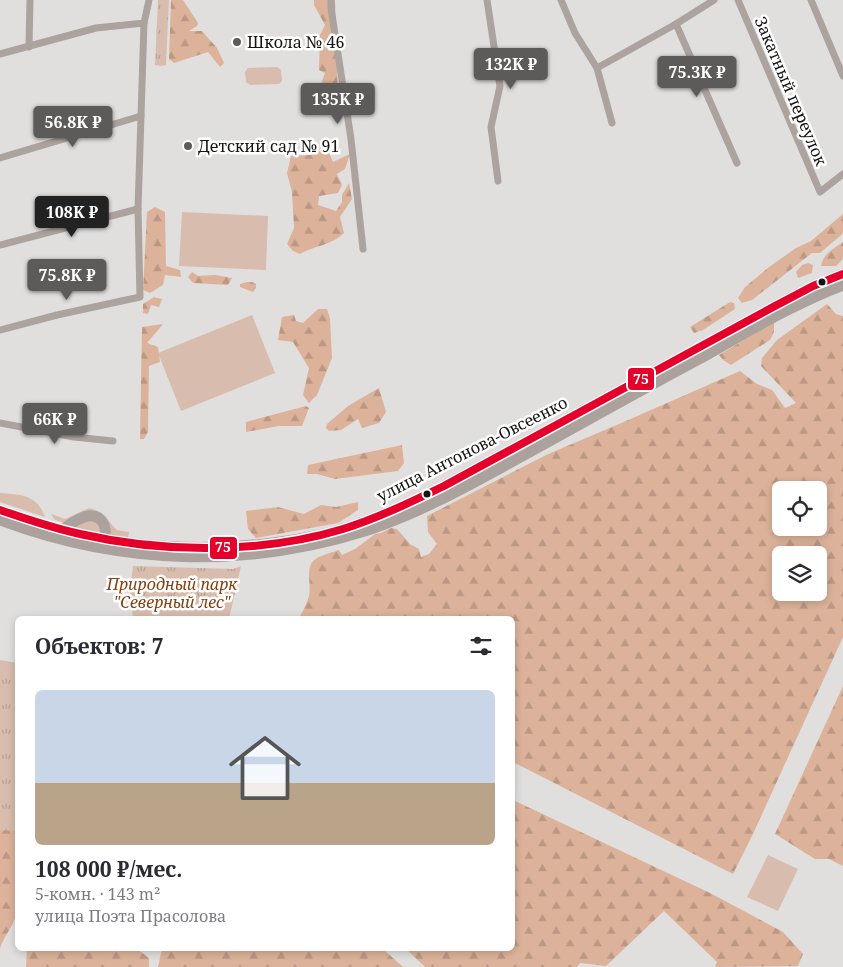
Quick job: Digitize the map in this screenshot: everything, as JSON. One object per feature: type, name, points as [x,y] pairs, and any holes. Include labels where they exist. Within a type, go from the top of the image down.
[{"type":"highway","name":"улица Антонова-Овсеенко","points":[[0,510],[62,530],[148,546],[232,547],[329,532],[408,503],[452,481],[775,306],[813,286],[843,274]]},
{"type":"highway","name":"улица Антонова-Овсеенко","points":[[0,520],[70,542],[96,548],[147,555],[191,558],[234,556],[287,549],[332,540],[369,529],[454,494],[780,314],[843,285]]},
{"type":"highway","points":[[62,530],[84,517],[93,516],[100,519],[106,532],[101,546],[96,548]]},
{"type":"street","points":[[29,47],[30,0]]},
{"type":"street","points":[[0,330],[57,314],[140,297],[138,209],[144,23],[150,0]]},
{"type":"street","points":[[331,0],[351,139],[363,249]]},
{"type":"street","points":[[487,0],[500,86],[491,127],[498,182]]},
{"type":"street","points":[[561,0],[575,33],[598,68],[612,123]]},
{"type":"street","points":[[598,68],[714,0]]},
{"type":"street","name":"Закатный переулок","points":[[738,0],[820,192],[843,174]]},
{"type":"street","points":[[812,0],[843,76]]},
{"type":"street","points":[[0,54],[96,28],[144,23]]},
{"type":"street","points":[[676,24],[737,163]]},
{"type":"street","points":[[0,158],[141,116]]},
{"type":"street","points":[[0,245],[138,209]]},
{"type":"street","points":[[0,423],[74,437],[113,441]]},
{"type":"green space","points":[[158,0],[169,0],[166,65],[161,66],[155,65]]},
{"type":"green space","points":[[171,0],[183,0],[198,23],[197,26],[189,31],[202,31],[217,48],[224,63],[220,67],[208,52],[174,63],[169,59]]},
{"type":"green space","points":[[314,0],[335,0],[338,96],[331,104],[321,84],[325,73],[319,70],[320,35],[325,25],[314,5]]},
{"type":"green space","points":[[277,67],[281,70],[282,81],[279,84],[250,85],[246,82],[245,72],[248,68]]},
{"type":"green space","points":[[327,148],[333,162],[350,154],[345,169],[337,174],[342,185],[338,193],[319,196],[318,205],[336,211],[342,202],[342,195],[349,183],[352,199],[340,217],[344,233],[333,241],[300,254],[293,251],[287,244],[294,228],[292,192],[287,173],[291,156],[310,155]]},
{"type":"green space","points":[[155,207],[165,212],[166,266],[180,270],[181,277],[165,275],[163,285],[150,293],[143,290],[147,212]]},
{"type":"green space","points":[[182,212],[268,216],[266,270],[179,266]]},
{"type":"green space","points":[[843,214],[843,233],[840,236],[820,253],[812,253],[752,300],[742,303],[738,298],[745,287],[796,248],[811,241]]},
{"type":"green space","points":[[843,242],[843,259],[836,266],[821,266],[826,255]]},
{"type":"green space","points":[[808,263],[813,265],[812,273],[798,278],[796,272],[802,265]]},
{"type":"green space","points":[[192,272],[198,276],[215,275],[232,278],[228,285],[193,283],[188,277]]},
{"type":"green space","points":[[247,282],[256,284],[253,292],[240,287],[240,284]]},
{"type":"green space","points":[[154,297],[162,299],[159,307],[151,305],[148,314],[143,313],[143,304]]},
{"type":"green space","points":[[730,302],[734,303],[735,309],[703,330],[694,333],[690,327]]},
{"type":"green space","points":[[827,304],[836,314],[843,316],[843,637],[733,874],[515,763],[515,616],[300,616],[309,596],[310,567],[316,559],[339,550],[342,555],[355,549],[375,534],[391,528],[397,529],[410,544],[419,549],[421,557],[429,554],[437,544],[428,532],[427,516],[546,455],[740,371],[757,384],[772,390],[785,408],[796,403],[761,366],[762,358],[777,340]]},
{"type":"green space","points":[[318,309],[327,309],[330,319],[332,358],[317,395],[309,403],[303,395],[309,368],[293,342],[278,340],[282,317],[294,315],[296,321],[303,323]]},
{"type":"green space","points":[[252,315],[275,373],[181,411],[158,353]]},
{"type":"green space","points":[[774,322],[774,332],[770,340],[731,365],[719,355]]},
{"type":"green space","points":[[163,324],[147,343],[158,347],[160,362],[149,366],[148,432],[144,439],[140,439],[142,327]]},
{"type":"green space","points":[[379,388],[386,412],[379,423],[362,428],[358,419],[341,430],[329,431],[326,428],[327,424],[348,406]]},
{"type":"green space","points":[[306,406],[309,408],[302,426],[279,426],[246,432],[246,422]]},
{"type":"green space","points":[[402,445],[404,463],[398,471],[335,479],[317,474],[307,474],[308,465]]},
{"type":"green space","points":[[0,493],[21,495],[33,500],[42,509],[45,517],[0,502]]},
{"type":"green space","points":[[358,502],[358,510],[338,523],[256,538],[248,529],[246,511],[278,507],[304,514],[321,505],[336,507]]},
{"type":"green space","points":[[89,508],[103,514],[117,530],[129,532],[128,538],[109,535],[102,516],[65,523],[55,520],[51,514],[65,519]]},
{"type":"green space","points":[[95,520],[102,535],[71,529],[83,521]]},
{"type":"green space","name":"Природный парк \"Северный лес\"","points":[[133,566],[233,569],[241,566],[230,616],[133,616],[130,591]]},
{"type":"green space","points":[[0,660],[15,663],[15,831],[0,830]]},
{"type":"green space","points":[[0,664],[15,666],[15,918],[0,948]]},
{"type":"green space","points":[[843,686],[843,866],[829,859],[815,859],[775,834]]},
{"type":"green space","points":[[515,801],[710,893],[783,932],[803,954],[798,966],[715,967],[717,962],[664,911],[606,966],[580,963],[577,967],[425,967],[408,951],[515,951]]},
{"type":"green space","points":[[768,855],[798,869],[778,911],[747,897]]},
{"type":"green space","points":[[27,951],[140,951],[149,958],[149,967],[26,967]]},
{"type":"green space","points":[[162,951],[385,951],[403,967],[158,967]]},
{"type":"transit line","name":"75","points":[[0,510],[80,534],[145,545],[178,547],[246,547],[312,537],[343,529],[382,515],[444,486],[775,306],[813,286],[843,274]]},
{"type":"place","name":"Школа № 46","points":[[237,42]]},
{"type":"place","name":"Детский сад № 91","points":[[188,146]]}]
